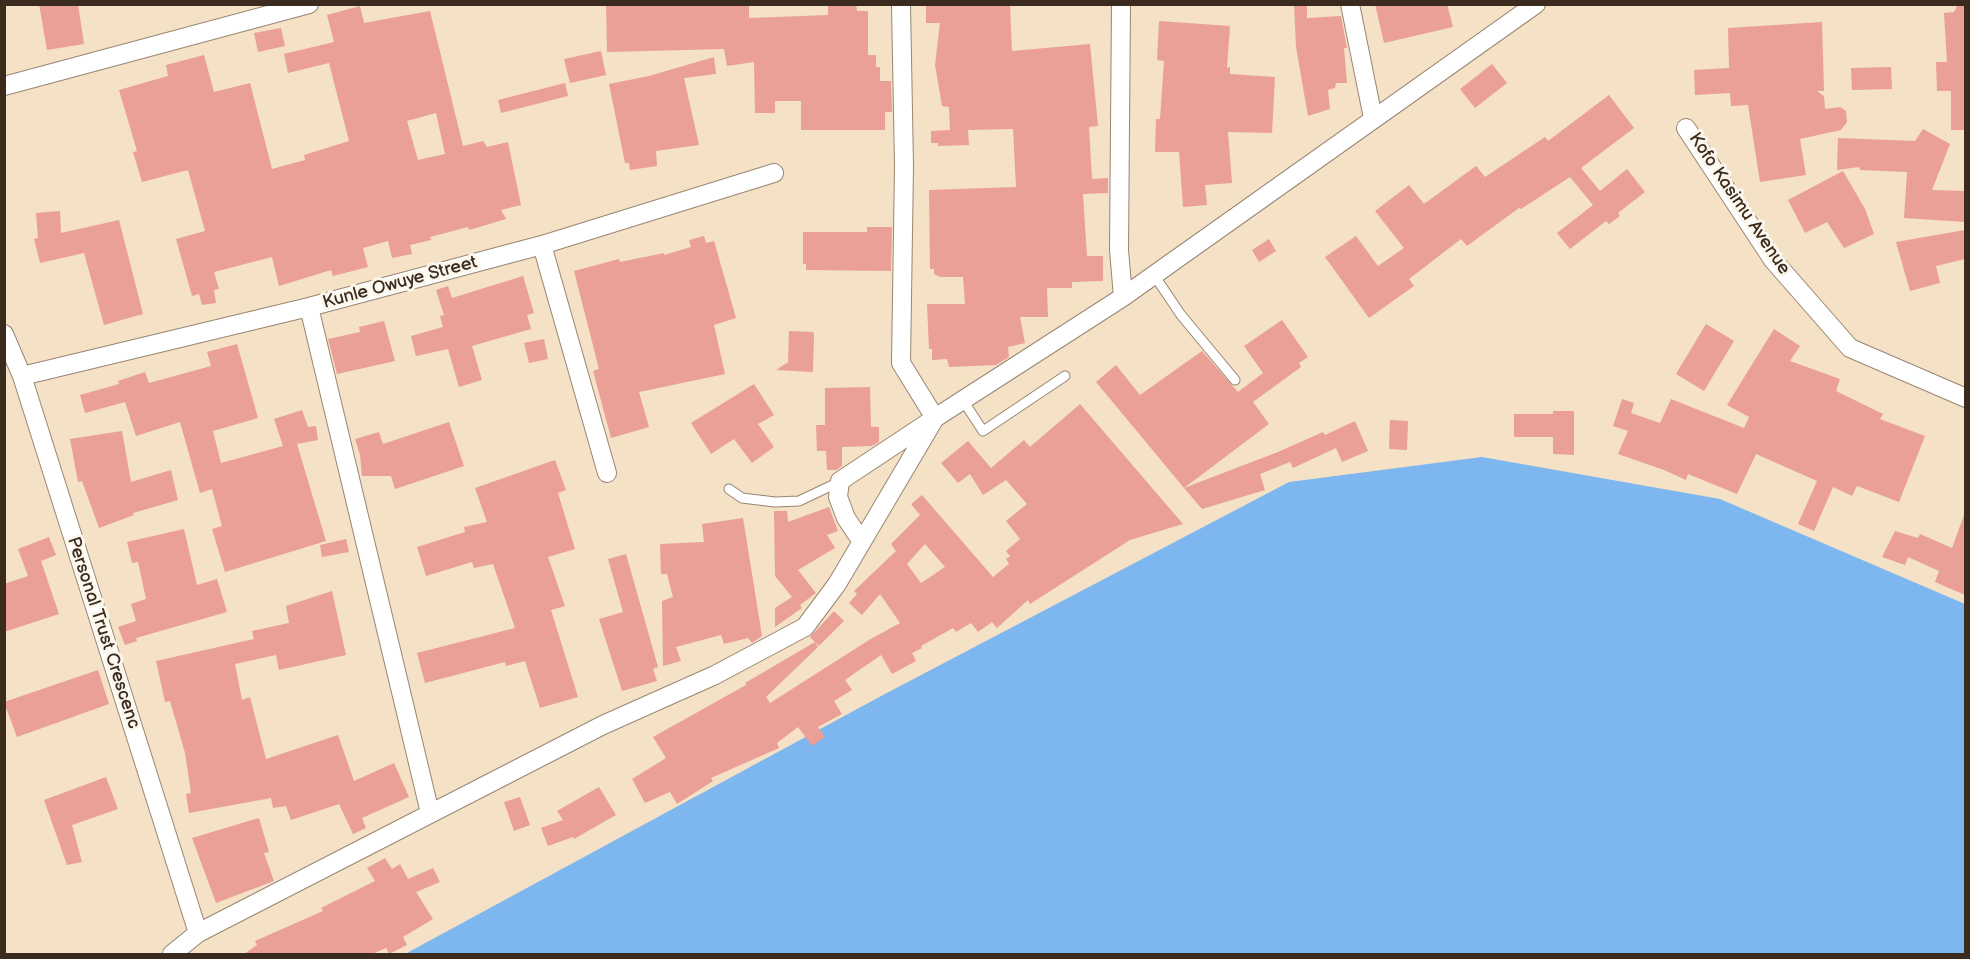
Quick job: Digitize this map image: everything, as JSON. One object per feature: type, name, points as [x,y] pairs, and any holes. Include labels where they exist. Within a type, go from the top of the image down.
[{"type":"street","points":[[4,86],[309,4]]},
{"type":"street","points":[[901,4],[904,166],[901,363],[935,418]]},
{"type":"street","points":[[1121,4],[1119,250],[1123,297]]},
{"type":"street","points":[[1350,4],[1373,118]]},
{"type":"street","points":[[862,542],[846,518],[838,497],[840,481],[1123,297],[1536,4]]},
{"type":"street","name":"Kofo Kasimu Avenue","points":[[1686,128],[1773,260],[1850,348],[1965,399]]},
{"type":"street","name":"Kunle Owuye Street","points":[[22,376],[309,307],[542,245],[774,173]]},
{"type":"street","points":[[542,245],[607,473]]},
{"type":"street","points":[[309,307],[430,813]]},
{"type":"street","name":"Personal Trust Crescenc","points":[[4,334],[22,376],[198,933]]},
{"type":"street","points":[[172,954],[198,933],[430,813],[603,725],[715,675],[805,627],[837,584],[935,418]]},
{"type":"lane","points":[[1154,275],[1181,315],[1235,380]]},
{"type":"lane","points":[[964,402],[983,431],[1065,376]]},
{"type":"lane","points":[[729,489],[742,498],[775,502],[799,501],[840,481]]},
{"type":"water","points":[[1482,457],[1720,499],[1965,604],[1965,954],[405,954],[883,695],[1289,482]]},
{"type":"building","points":[[39,4],[78,4],[84,44],[47,50]]},
{"type":"building","points":[[606,4],[749,4],[749,18],[828,15],[828,4],[856,4],[857,11],[868,11],[868,55],[876,55],[876,67],[880,67],[880,81],[891,81],[892,112],[885,112],[885,130],[801,130],[801,101],[775,101],[775,113],[755,113],[754,62],[727,66],[724,49],[607,52]]},
{"type":"building","points":[[926,4],[1010,4],[1012,51],[1090,44],[1098,126],[1089,127],[1092,179],[1108,178],[1108,193],[1083,194],[1087,256],[1103,256],[1103,281],[1072,282],[1072,288],[1047,288],[1048,317],[1020,317],[1025,343],[1008,347],[1009,357],[996,365],[949,367],[947,359],[932,360],[932,349],[929,349],[927,304],[965,304],[963,277],[940,277],[934,274],[934,269],[930,269],[929,190],[1016,187],[1013,129],[968,130],[969,145],[938,146],[938,143],[931,143],[931,131],[950,130],[949,107],[942,106],[935,65],[940,23],[926,23]]},
{"type":"building","points":[[1294,4],[1307,4],[1307,18],[1341,16],[1347,48],[1344,48],[1347,83],[1336,83],[1335,88],[1328,90],[1330,109],[1308,116],[1296,47]]},
{"type":"building","points":[[1375,4],[1447,4],[1453,27],[1384,43]]},
{"type":"building","points":[[1958,4],[1965,4],[1965,130],[1951,130],[1951,91],[1937,91],[1936,62],[1947,62],[1944,13],[1954,12]]},
{"type":"building","points":[[360,6],[364,23],[430,11],[463,146],[483,141],[487,147],[508,142],[521,205],[501,210],[506,219],[469,230],[468,227],[430,237],[431,240],[410,245],[412,254],[392,258],[388,241],[363,248],[368,267],[333,276],[331,270],[279,286],[272,257],[214,272],[219,289],[214,290],[216,303],[202,305],[199,294],[192,296],[176,239],[205,231],[188,170],[142,182],[133,152],[137,151],[119,90],[168,76],[166,65],[204,55],[214,92],[250,83],[272,169],[305,160],[304,155],[349,141],[329,63],[288,73],[284,54],[334,42],[327,15]],"holes":[[[436,113],[445,154],[418,160],[407,121]]]},
{"type":"building","points":[[1159,21],[1230,26],[1227,68],[1230,67],[1230,74],[1275,77],[1272,133],[1228,132],[1232,183],[1205,185],[1207,205],[1183,207],[1179,152],[1155,152],[1156,119],[1160,119],[1164,61],[1157,60]]},
{"type":"building","points":[[1822,22],[1824,91],[1817,91],[1824,96],[1825,109],[1840,107],[1846,111],[1847,122],[1841,130],[1800,139],[1806,175],[1760,182],[1748,105],[1731,106],[1730,93],[1695,95],[1694,70],[1729,68],[1728,28]]},
{"type":"building","points":[[281,28],[285,46],[258,52],[254,33]]},
{"type":"building","points":[[601,51],[606,75],[570,83],[564,59]]},
{"type":"building","points":[[714,57],[716,74],[684,78],[699,145],[656,151],[657,166],[630,170],[629,163],[625,163],[609,84],[649,76]]},
{"type":"building","points":[[1492,64],[1507,83],[1475,108],[1460,89]]},
{"type":"building","points":[[1891,67],[1892,89],[1852,90],[1851,68]]},
{"type":"building","points":[[565,83],[568,96],[501,113],[498,100]]},
{"type":"building","points":[[1609,95],[1634,128],[1581,168],[1600,191],[1627,169],[1645,192],[1618,213],[1620,216],[1609,224],[1606,221],[1570,249],[1557,233],[1593,205],[1570,177],[1521,209],[1519,208],[1467,246],[1461,239],[1409,279],[1414,286],[1369,318],[1325,257],[1356,236],[1378,266],[1404,248],[1375,211],[1409,185],[1424,204],[1476,166],[1485,177],[1545,137],[1548,141]]},
{"type":"building","points":[[1923,129],[1950,144],[1932,190],[1965,191],[1965,222],[1904,218],[1907,172],[1860,170],[1859,167],[1837,170],[1838,138],[1915,141]]},
{"type":"building","points":[[1843,171],[1865,209],[1874,234],[1844,248],[1827,222],[1805,233],[1788,200]]},
{"type":"building","points":[[60,211],[61,233],[119,220],[143,314],[104,325],[84,253],[40,263],[34,239],[38,238],[36,213]]},
{"type":"building","points":[[867,227],[892,227],[891,271],[806,270],[806,264],[803,264],[803,232],[867,232]]},
{"type":"building","points":[[1965,230],[1965,259],[1936,266],[1940,283],[1910,291],[1896,242]]},
{"type":"building","points":[[704,236],[706,243],[714,241],[736,318],[714,325],[725,374],[639,392],[649,427],[611,438],[593,371],[599,369],[574,271],[619,259],[620,262],[664,253],[664,255],[691,247],[689,240]]},
{"type":"building","points":[[1269,239],[1276,251],[1259,262],[1252,250]]},
{"type":"building","points":[[523,276],[534,313],[527,315],[531,329],[472,346],[482,380],[459,387],[448,349],[416,356],[411,336],[443,327],[440,316],[444,315],[436,290],[448,286],[452,298]]},
{"type":"building","points":[[1282,320],[1308,357],[1299,363],[1301,367],[1253,402],[1269,424],[1184,488],[1096,382],[1116,365],[1140,395],[1202,351],[1238,392],[1263,373],[1244,346]]},
{"type":"building","points":[[384,321],[395,361],[337,374],[328,339],[360,332],[359,327]]},
{"type":"building","points":[[1706,324],[1734,341],[1704,391],[1676,374]]},
{"type":"building","points":[[1774,329],[1800,346],[1790,361],[1840,379],[1836,391],[1883,414],[1880,419],[1925,436],[1899,502],[1857,486],[1852,496],[1833,487],[1814,531],[1798,524],[1817,481],[1756,454],[1737,494],[1688,474],[1686,480],[1618,454],[1628,431],[1613,426],[1622,399],[1634,403],[1631,413],[1660,423],[1671,399],[1744,428],[1749,417],[1727,405]]},
{"type":"building","points":[[789,331],[813,332],[813,372],[776,370],[790,361],[788,362]]},
{"type":"building","points":[[544,339],[548,359],[529,363],[524,343]]},
{"type":"building","points":[[237,344],[258,418],[213,431],[221,463],[283,446],[274,419],[302,410],[308,427],[316,426],[318,440],[297,444],[326,541],[225,572],[212,529],[222,526],[212,489],[200,493],[180,422],[136,436],[125,402],[85,413],[80,395],[119,384],[118,381],[145,372],[149,383],[211,366],[207,352]]},
{"type":"building","points":[[754,384],[774,415],[758,424],[774,447],[752,463],[734,439],[711,454],[691,423]]},
{"type":"building","points":[[870,387],[871,427],[879,427],[879,442],[872,446],[842,447],[842,466],[836,470],[827,470],[826,451],[817,451],[816,425],[825,425],[825,388]]},
{"type":"building","points":[[1080,404],[1183,524],[1130,540],[1030,604],[1028,600],[997,628],[992,622],[978,632],[971,623],[956,632],[953,628],[921,646],[922,648],[912,653],[916,661],[892,674],[881,655],[845,680],[852,690],[834,701],[842,714],[818,727],[825,737],[812,746],[798,727],[777,743],[779,748],[711,778],[713,781],[677,804],[670,792],[645,803],[632,779],[666,758],[653,737],[746,685],[745,683],[815,642],[818,647],[766,697],[770,703],[900,623],[880,594],[862,615],[849,603],[857,594],[854,591],[896,551],[891,544],[920,515],[911,504],[922,495],[993,577],[1009,564],[1006,559],[1010,556],[1006,551],[1020,539],[1006,521],[1027,504],[1006,480],[983,495],[970,474],[958,483],[941,463],[968,441],[991,468],[1024,440],[1030,447]],"holes":[[[925,544],[945,567],[921,583],[907,564]]]},
{"type":"building","points":[[1553,411],[1574,411],[1574,455],[1553,454],[1553,437],[1514,437],[1514,414],[1553,414]]},
{"type":"building","points":[[1390,420],[1408,421],[1407,450],[1389,449]]},
{"type":"building","points":[[1355,421],[1368,451],[1342,462],[1336,448],[1293,468],[1290,462],[1260,474],[1265,490],[1202,509],[1184,488],[1323,432],[1325,435]]},
{"type":"building","points":[[449,422],[464,466],[395,489],[391,476],[362,476],[360,455],[355,439],[379,432],[383,444]]},
{"type":"building","points":[[122,431],[131,482],[171,470],[178,500],[133,513],[134,515],[99,528],[82,481],[78,482],[70,439]]},
{"type":"building","points":[[555,460],[566,490],[558,493],[575,549],[548,557],[565,606],[551,610],[578,697],[540,708],[525,661],[506,666],[505,662],[425,683],[417,653],[515,628],[493,564],[474,568],[472,562],[426,576],[417,547],[465,532],[464,527],[487,522],[475,488]]},
{"type":"building","points":[[829,507],[838,531],[827,535],[835,548],[798,570],[816,593],[800,605],[802,608],[775,627],[775,608],[792,597],[775,576],[774,511],[787,511],[788,522]]},
{"type":"building","points":[[1964,515],[1965,595],[1935,582],[1939,571],[1908,557],[1905,565],[1882,557],[1895,531],[1918,538],[1920,534],[1952,548]]},
{"type":"building","points":[[743,518],[762,636],[752,643],[748,638],[724,644],[721,635],[676,647],[681,661],[663,666],[662,601],[673,597],[667,574],[661,574],[660,544],[704,542],[702,524]]},
{"type":"building","points":[[184,529],[197,585],[217,579],[227,612],[136,638],[137,641],[125,645],[118,627],[136,621],[131,604],[146,599],[138,562],[132,563],[127,542]]},
{"type":"building","points":[[49,537],[56,555],[41,561],[59,614],[4,632],[4,584],[28,576],[18,549]]},
{"type":"building","points":[[346,539],[349,552],[322,557],[320,545]]},
{"type":"building","points":[[626,554],[658,667],[653,669],[657,681],[622,691],[599,619],[623,612],[608,559]]},
{"type":"building","points":[[332,591],[346,655],[279,670],[276,655],[235,664],[242,700],[250,697],[266,759],[338,735],[354,781],[394,763],[409,797],[362,818],[366,828],[353,834],[339,804],[291,820],[286,806],[273,808],[271,798],[189,813],[186,794],[191,793],[185,753],[170,701],[165,702],[156,661],[254,639],[252,631],[289,623],[286,606]]},
{"type":"building","points":[[834,611],[844,621],[819,646],[810,637]]},
{"type":"building","points":[[98,670],[109,704],[17,737],[4,702]]},
{"type":"building","points":[[106,777],[118,809],[72,825],[82,862],[67,865],[44,800]]},
{"type":"building","points":[[599,787],[616,815],[574,839],[573,837],[548,846],[541,828],[563,820],[557,811]]},
{"type":"building","points":[[520,797],[530,825],[514,831],[504,802]]},
{"type":"building","points":[[259,818],[269,852],[264,853],[274,881],[216,903],[192,838]]},
{"type":"building","points":[[385,858],[392,869],[400,864],[408,879],[433,868],[440,882],[416,892],[433,919],[403,937],[407,945],[389,954],[386,948],[372,954],[244,954],[257,945],[255,941],[323,911],[321,908],[375,881],[367,868]]}]
